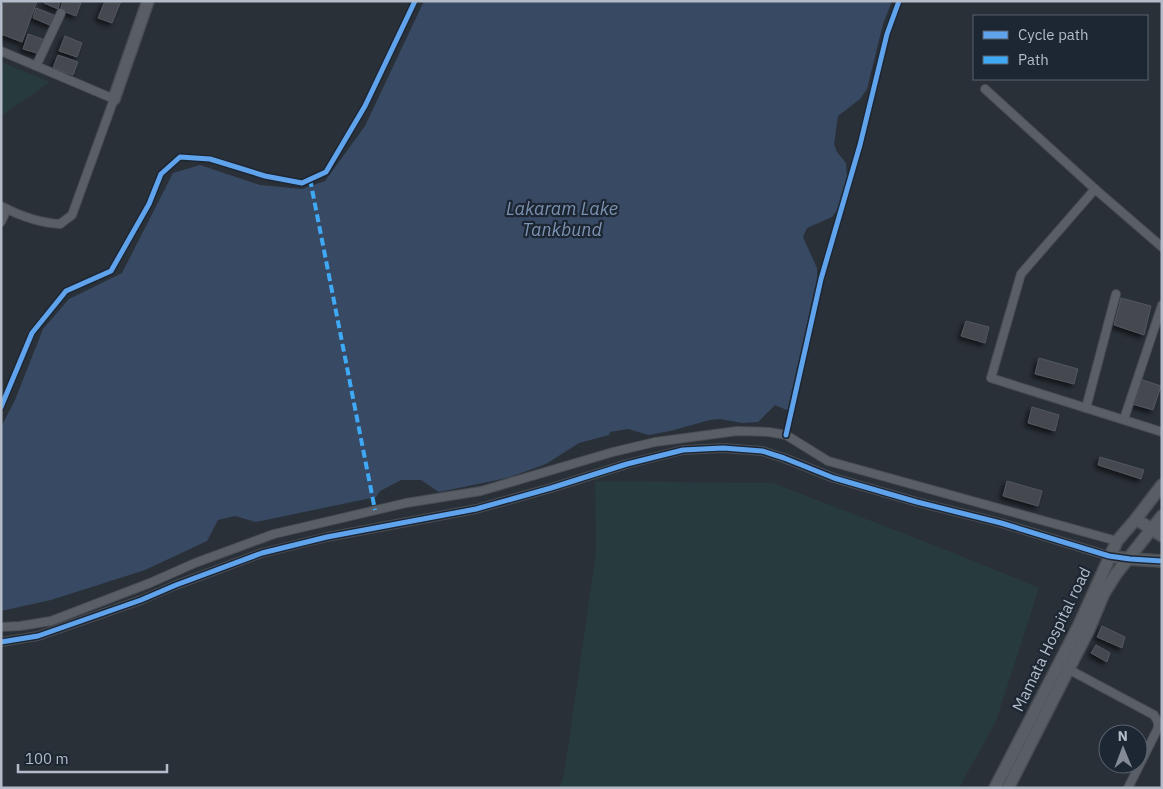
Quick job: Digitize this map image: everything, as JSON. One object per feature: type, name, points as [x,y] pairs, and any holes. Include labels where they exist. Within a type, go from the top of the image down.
[{"type":"street","points":[[1,222],[4,207],[22,217],[49,224],[60,224],[72,215],[148,1]]},
{"type":"street","points":[[36,66],[61,13]]},
{"type":"street","points":[[1,51],[114,99]]},
{"type":"street","points":[[985,89],[1162,247]]},
{"type":"street","points":[[1095,189],[1021,274],[991,378],[1162,432]]},
{"type":"street","points":[[1086,408],[1116,294]]},
{"type":"street","points":[[1124,419],[1162,305]]},
{"type":"street","points":[[1,627],[51,621],[150,583],[194,562],[274,534],[406,503],[481,492],[614,452],[655,442],[737,431],[769,432],[786,435],[828,460],[1117,541]]},
{"type":"street","points":[[1,642],[38,636],[141,600],[176,585],[262,554],[327,538],[476,509],[627,464],[683,450],[723,448],[762,451],[834,478],[917,502],[1001,523],[1109,556],[1162,561]]},
{"type":"street","points":[[822,473],[828,460]]},
{"type":"street","name":"Mamata Hospital road","points":[[995,788],[1079,625],[1117,541],[1162,486]]},
{"type":"street","name":"Mamata Hospital road","points":[[1008,788],[1104,594],[1116,574],[1157,534],[1162,516]]},
{"type":"street","points":[[1136,519],[1157,534]]},
{"type":"street","points":[[1068,669],[1154,715],[1157,719],[1158,728],[1128,788]]},
{"type":"green space","points":[[1,62],[50,82],[1,116]]},
{"type":"green space","points":[[595,481],[773,483],[1039,588],[996,721],[959,788],[559,788],[564,775],[596,552]]},
{"type":"water","name":"Lakaram Lake Tankbund","points":[[424,1],[892,1],[883,24],[867,89],[860,99],[838,116],[834,144],[837,152],[846,163],[847,177],[838,209],[832,217],[807,228],[803,237],[817,268],[817,280],[789,411],[775,405],[758,422],[742,423],[720,419],[710,420],[649,435],[628,429],[610,432],[609,435],[579,443],[546,464],[507,478],[439,492],[421,480],[401,480],[380,491],[376,497],[256,522],[235,516],[218,520],[207,541],[145,570],[51,600],[1,611],[1,427],[15,400],[43,329],[69,299],[122,273],[173,173],[200,165],[260,185],[302,189],[325,181],[365,126]]},
{"type":"building","points":[[5,1],[37,1],[22,42],[1,34],[1,10]]},
{"type":"building","points":[[45,1],[60,1],[58,9],[44,3]]},
{"type":"building","points":[[63,1],[81,3],[76,16],[60,10]]},
{"type":"building","points":[[105,1],[121,1],[112,23],[98,18]]},
{"type":"building","points":[[36,8],[56,16],[52,26],[33,18]]},
{"type":"building","points":[[28,34],[45,40],[40,54],[23,49]]},
{"type":"building","points":[[65,36],[82,43],[77,57],[59,51]]},
{"type":"building","points":[[58,55],[78,62],[73,75],[53,68]]},
{"type":"building","points":[[1121,298],[1151,306],[1144,335],[1114,325]]},
{"type":"building","points":[[966,321],[989,327],[985,343],[961,336]]},
{"type":"building","points":[[1039,358],[1078,369],[1074,384],[1035,374]]},
{"type":"building","points":[[1140,379],[1161,386],[1153,410],[1132,404]]},
{"type":"building","points":[[1032,407],[1059,415],[1055,431],[1028,423]]},
{"type":"building","points":[[1100,457],[1144,470],[1141,479],[1098,465]]},
{"type":"building","points":[[1007,481],[1042,491],[1038,506],[1003,496]]},
{"type":"building","points":[[1102,626],[1125,637],[1122,648],[1097,637]]},
{"type":"building","points":[[1096,645],[1110,653],[1107,662],[1091,653]]},
{"type":"marked path","points":[[310,179],[375,510]]},
{"type":"cycle path","points":[[1,407],[32,333],[66,291],[111,271],[149,204],[161,174],[180,157],[210,159],[265,176],[302,183],[326,172],[365,106],[415,1]]},
{"type":"cycle path","points":[[786,435],[821,279],[860,145],[887,34],[899,1]]},
{"type":"cycle path","points":[[1,642],[38,636],[141,600],[262,553],[327,537],[476,509],[627,464],[683,450],[723,448],[762,451],[834,478],[917,502],[1001,523],[1109,556],[1162,561]]}]
